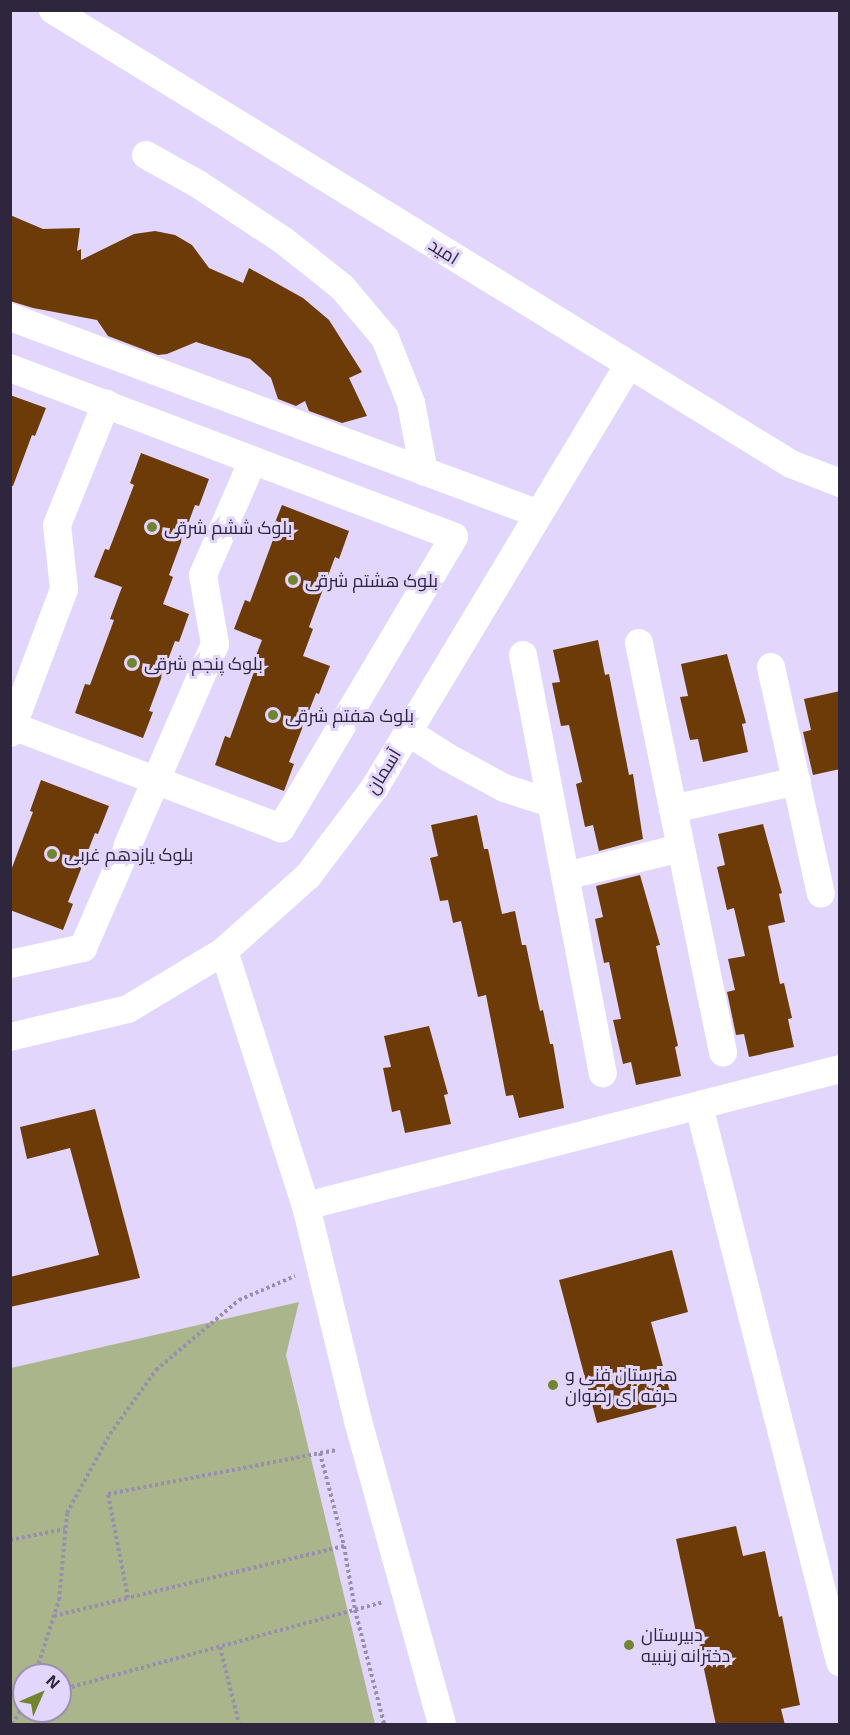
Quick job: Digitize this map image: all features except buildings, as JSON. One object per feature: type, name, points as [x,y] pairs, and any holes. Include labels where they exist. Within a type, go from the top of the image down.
[{"type":"street","name":"امید","points":[[53,10],[791,464],[840,483]]},
{"type":"street","points":[[146,155],[198,184],[284,241],[342,287],[385,338],[411,403],[424,472]]},
{"type":"street","points":[[10,317],[539,514]]},
{"type":"street","name":"آسمان","points":[[10,1037],[128,1009],[224,951],[308,876],[375,787],[629,365]]},
{"type":"street","points":[[10,368],[106,404],[454,537],[281,828],[11,728],[64,589],[57,525],[106,404]]},
{"type":"street","points":[[10,964],[83,948],[215,644],[204,575],[253,460]]},
{"type":"street","points":[[639,643],[723,1052]]},
{"type":"street","points":[[523,655],[603,1072]]},
{"type":"street","points":[[771,667],[821,894]]},
{"type":"street","points":[[408,732],[447,757],[504,788],[551,803]]},
{"type":"street","points":[[673,810],[796,781]]},
{"type":"street","points":[[565,876],[681,848]]},
{"type":"street","points":[[224,951],[306,1206],[364,1445],[442,1725]]},
{"type":"street","points":[[306,1206],[840,1069]]},
{"type":"street","points":[[699,1106],[832,1603],[840,1662]]},
{"type":"path","points":[[39,1663],[59,1600],[67,1513],[110,1434],[156,1370],[238,1300],[320,1265]]},
{"type":"path","points":[[128,1598],[108,1494],[364,1445]]},
{"type":"path","points":[[320,1453],[344,1546],[355,1610],[384,1725]]},
{"type":"path","points":[[10,1540],[65,1529]]},
{"type":"path","points":[[54,1616],[344,1546]]},
{"type":"path","points":[[72,1687],[406,1596]]},
{"type":"path","points":[[220,1647],[239,1725]]},
{"type":"path","points":[[10,1710],[10,1715]]},
{"type":"green space","points":[[299,1302],[286,1355],[375,1724],[11,1724],[11,1368]]},
{"type":"place","name":"بلوک ششم شرقی","points":[[152,527]]},
{"type":"place","name":"بلوک هشتم شرقی","points":[[293,580]]},
{"type":"place","name":"بلوک پنجم شرقی","points":[[132,663]]},
{"type":"place","name":"بلوک هفتم شرقی","points":[[273,715]]},
{"type":"place","name":"بلوک یازدهم غربی","points":[[52,854]]},
{"type":"place","name":"هنرستان فنی و حرفه ای رضوان","points":[[553,1385]]},
{"type":"place","name":"دبیرستان دخترانه زینبیه","points":[[629,1645]]}]
